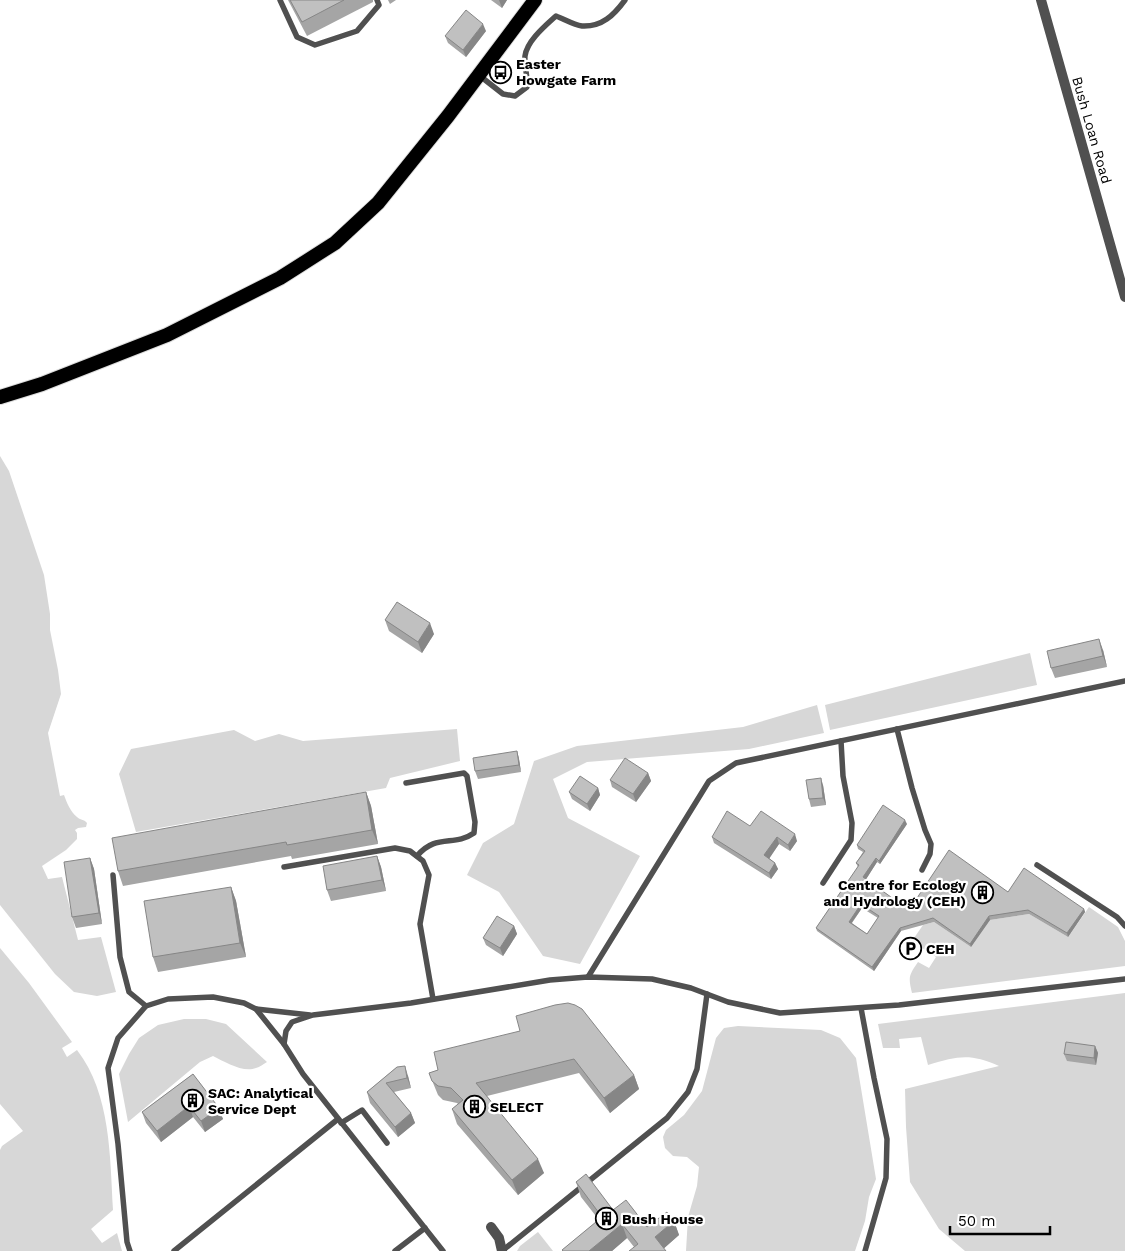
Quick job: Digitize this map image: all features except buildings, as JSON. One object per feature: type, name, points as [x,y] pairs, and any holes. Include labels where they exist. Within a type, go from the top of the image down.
[{"type":"highway","points":[[0,397],[42,384],[167,335],[280,278],[335,243],[378,203],[535,0]]},
{"type":"street","name":"Bush Loan Road","points":[[1041,0],[1125,297]]},
{"type":"street","points":[[491,1227],[499,1238],[502,1251]]},
{"type":"lane","points":[[280,0],[297,37],[315,45],[357,30],[379,5],[377,0]]},
{"type":"lane","points":[[478,75],[503,94],[515,96],[527,87],[528,77],[525,56],[534,36],[556,16],[582,26],[603,23],[617,11],[624,0]]},
{"type":"lane","points":[[588,977],[709,781],[736,763],[1125,681]]},
{"type":"lane","points":[[897,729],[912,788],[931,844],[930,854],[922,870]]},
{"type":"lane","points":[[823,883],[851,840],[852,823],[843,776],[841,741]]},
{"type":"lane","points":[[406,783],[464,773],[467,776],[475,822],[474,833],[468,837],[430,844],[416,856]]},
{"type":"lane","points":[[284,868],[395,848],[410,851],[423,861],[429,875],[420,924],[432,1000]]},
{"type":"lane","points":[[1037,865],[1117,917],[1125,926]]},
{"type":"lane","points":[[113,875],[120,957],[129,992],[146,1006]]},
{"type":"lane","points":[[284,1044],[286,1031],[292,1022],[312,1016],[432,1000],[550,980],[588,977],[652,979],[690,988],[728,1002],[780,1012],[899,1006],[1125,979]]},
{"type":"lane","points":[[502,1251],[667,1118],[688,1092],[697,1069],[707,994]]},
{"type":"lane","points":[[130,1251],[127,1242],[118,1144],[108,1068],[118,1038],[146,1006],[168,1000],[213,997],[244,1003],[256,1009],[312,1016]]},
{"type":"lane","points":[[861,1008],[887,1139],[886,1178],[865,1251]]},
{"type":"lane","points":[[256,1009],[284,1044],[303,1074],[443,1251]]},
{"type":"lane","points":[[874,1078],[882,1076]]},
{"type":"lane","points":[[174,1251],[340,1121],[362,1110],[387,1143]]},
{"type":"lane","points":[[396,1251],[425,1228]]},
{"type":"shaded area","points":[[0,456],[9,471],[44,575],[50,614],[50,630],[61,694],[48,733],[60,796],[64,795],[72,812],[87,823],[86,827],[75,830],[77,839],[66,850],[42,866],[48,879],[62,877],[78,940],[101,937],[116,992],[97,996],[74,992],[55,974],[0,905]]},
{"type":"shaded area","points":[[1030,653],[1037,685],[830,730],[825,705]]},
{"type":"shaded area","points":[[817,705],[824,733],[749,749],[587,762],[553,779],[568,818],[640,856],[580,964],[543,956],[499,892],[467,875],[483,843],[514,824],[534,761],[577,746],[743,727]]},
{"type":"shaded area","points":[[457,729],[460,761],[390,778],[386,788],[136,832],[119,774],[131,749],[234,730],[255,741],[279,734],[303,741]]},
{"type":"shaded area","points":[[1089,907],[1118,927],[1125,941],[1125,966],[912,993],[910,976],[915,966],[918,962],[929,968],[936,957],[912,941],[923,925],[934,922],[971,947],[990,920],[1029,914],[1068,937]]},
{"type":"shaded area","points":[[0,948],[29,983],[72,1042],[62,1048],[67,1057],[77,1050],[97,1086],[107,1127],[113,1210],[91,1229],[102,1243],[117,1233],[122,1251],[0,1251],[0,1150],[2,1146],[23,1131],[0,1104]]},
{"type":"shaded area","points":[[1125,993],[1125,1251],[965,1251],[939,1229],[910,1182],[905,1089],[999,1066],[980,1059],[964,1057],[928,1065],[921,1037],[899,1039],[900,1048],[883,1048],[878,1024]]},
{"type":"shaded area","points":[[184,1019],[206,1019],[226,1024],[267,1062],[257,1068],[245,1069],[213,1056],[200,1062],[128,1122],[119,1074],[129,1054],[139,1038],[158,1025]]},
{"type":"shaded area","points":[[738,1026],[821,1030],[840,1038],[856,1058],[876,1179],[869,1197],[865,1221],[855,1251],[686,1251],[688,1217],[697,1186],[699,1167],[687,1157],[673,1156],[665,1148],[663,1137],[666,1130],[684,1115],[702,1091],[716,1038],[724,1028]]},
{"type":"shaded area","points":[[538,1232],[553,1251],[517,1251],[520,1246]]},
{"type":"place","name":"Easter Howgate Farm","points":[[500,72]]},
{"type":"place","name":"Centre for Ecology and Hydrology (CEH)","points":[[982,893]]},
{"type":"place","name":"CEH","points":[[910,949]]},
{"type":"place","name":"SAC: Analytical Service Dept","points":[[192,1101]]},
{"type":"place","name":"SELECT","points":[[474,1107]]},
{"type":"place","name":"Bush House","points":[[606,1219]]}]
